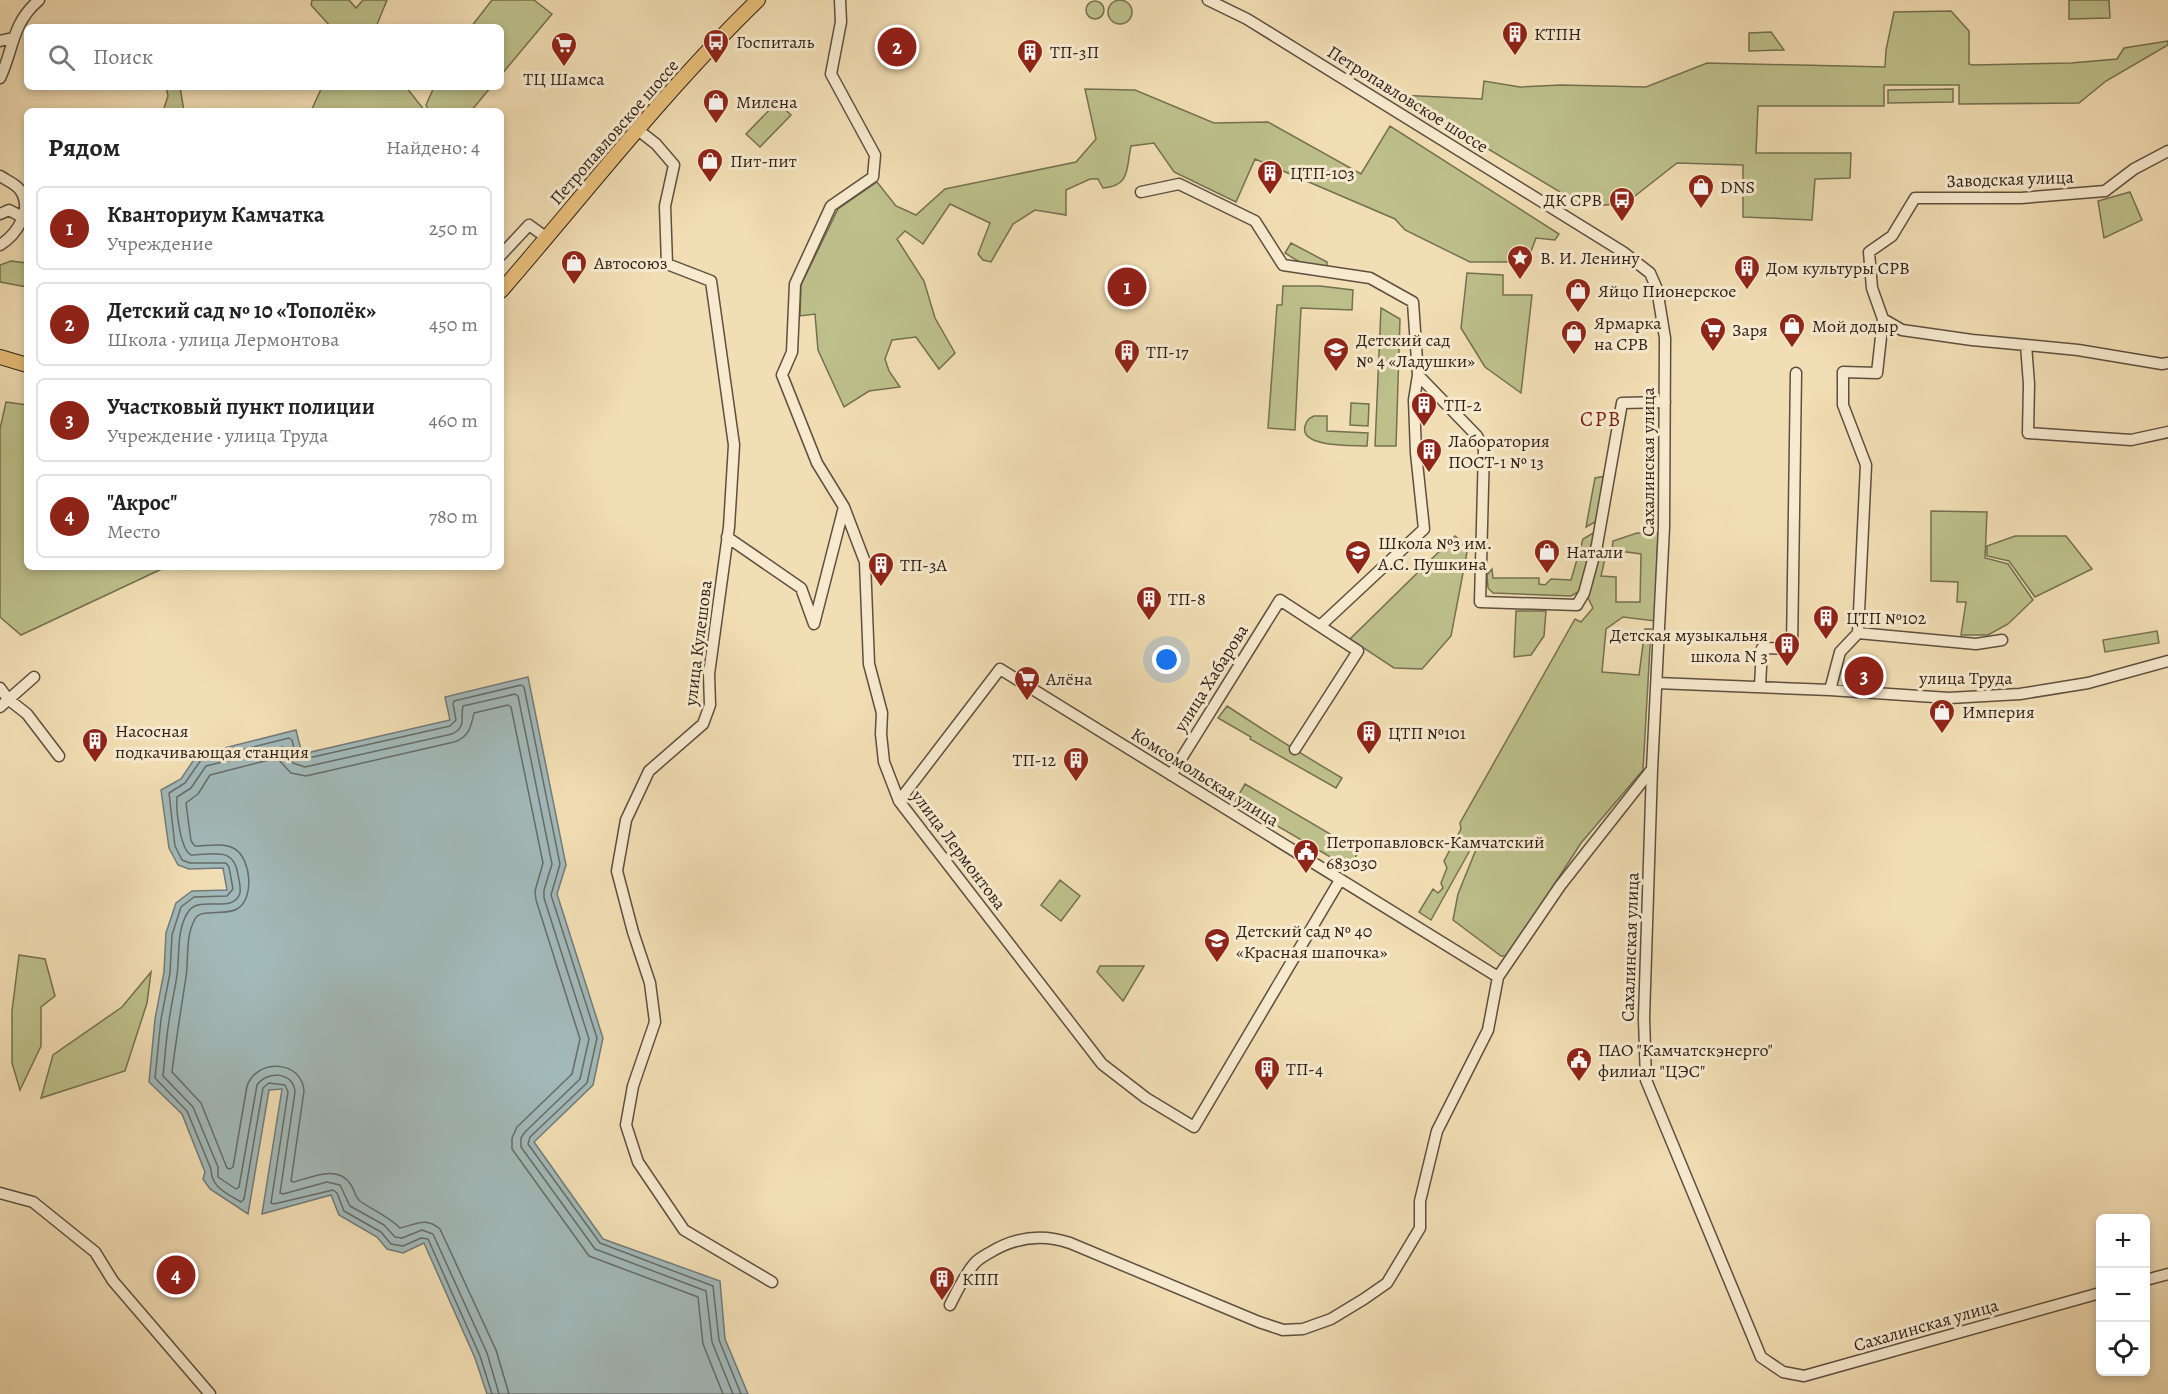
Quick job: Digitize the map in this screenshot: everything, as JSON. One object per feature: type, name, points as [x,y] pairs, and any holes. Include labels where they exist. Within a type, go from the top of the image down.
[{"type":"main road","name":"Петропавловское шоссе","points":[[504,288],[638,130],[731,25],[758,0]]},
{"type":"main road","points":[[0,357],[24,364]]},
{"type":"street","points":[[0,78],[13,38],[29,8],[39,0]]},
{"type":"street","name":"улица Лермонтова","points":[[840,0],[841,22],[831,74],[875,155],[873,177],[831,206],[795,284],[792,352],[782,375],[817,464],[844,507],[865,562],[870,664],[882,712],[881,734],[884,762],[899,801],[1102,1064],[1146,1098],[1194,1127],[1340,880]]},
{"type":"street","name":"Петропавловское шоссе","points":[[1208,0],[1246,19],[1588,231]]},
{"type":"street","points":[[0,41],[13,38]]},
{"type":"street","name":"улица Кулешова","points":[[638,130],[656,144],[674,165],[665,206],[667,264],[711,281],[734,445],[727,537],[709,674],[710,705],[703,724],[649,771],[626,820],[617,871],[633,932],[650,983],[655,1022],[633,1086],[626,1125],[639,1162],[684,1230],[772,1282]]},
{"type":"street","name":"Заводская улица","points":[[1883,319],[1872,288],[1869,252],[1892,236],[1915,198],[2021,198],[2105,191],[2134,169],[2168,151]]},
{"type":"street","points":[[0,176],[19,189],[23,197],[20,226],[13,236],[0,245]]},
{"type":"street","points":[[1141,192],[1179,184],[1255,221],[1283,265],[1370,278],[1413,302],[1418,375],[1414,400],[1416,453],[1424,529],[1320,626],[1358,651],[1295,749]]},
{"type":"street","points":[[0,214],[9,210],[22,218]]},
{"type":"street","points":[[504,252],[529,225],[547,238]]},
{"type":"street","name":"Сахалинская улица","points":[[1588,231],[1623,252],[1650,273],[1657,289],[1665,338],[1665,527],[1652,769],[1644,1018],[1646,1080],[1761,1357],[1783,1371],[1804,1376],[2096,1294]]},
{"type":"street","points":[[1830,690],[1840,652],[1858,633],[1866,465],[1843,405],[1844,372],[1877,373],[1883,319],[1902,330],[2078,350],[2162,364],[2168,363]]},
{"type":"street","points":[[2026,345],[2029,384],[2028,434],[2131,440],[2168,432]]},
{"type":"street","points":[[1761,687],[1762,648],[1792,649],[1796,373]]},
{"type":"street","points":[[1418,375],[1477,436],[1484,449],[1480,602],[1577,605],[1584,593],[1597,545],[1622,403],[1665,402]]},
{"type":"street","points":[[727,537],[801,588],[814,624],[844,507]]},
{"type":"street","name":"улица Хабарова","points":[[1170,775],[1280,600],[1320,626]]},
{"type":"street","points":[[1858,633],[1976,644],[2002,640]]},
{"type":"street","name":"улица Труда","points":[[1657,682],[1949,698],[2019,694],[2088,683],[2168,661]]},
{"type":"street","name":"Комсомольская улица","points":[[899,801],[1000,669],[1498,977]]},
{"type":"street","points":[[4,703],[34,677]]},
{"type":"street","points":[[0,688],[4,703],[27,714],[58,756]]},
{"type":"street","points":[[950,1305],[966,1274],[976,1261],[998,1247],[1024,1237],[1052,1237],[1070,1243],[1283,1330],[1303,1329],[1331,1319],[1387,1283],[1420,1228],[1420,1201],[1437,1131],[1488,1030],[1498,977],[1560,886],[1652,769]]},
{"type":"street","points":[[0,1193],[33,1202],[95,1252],[113,1281],[210,1394]]},
{"type":"street","points":[[2150,1279],[2168,1274]]},
{"type":"green space","points":[[312,0],[349,0],[356,8],[363,0],[387,0],[377,24],[328,24],[311,5]]},
{"type":"green space","points":[[492,0],[534,0],[552,14],[504,71],[504,24],[473,24]]},
{"type":"green space","points":[[1120,0],[1129,3],[1132,12],[1129,21],[1120,24],[1111,21],[1108,12],[1111,3]]},
{"type":"green space","points":[[2069,0],[2109,0],[2110,18],[2069,19]]},
{"type":"green space","points":[[1095,1],[1103,6],[1104,10],[1099,18],[1095,19],[1087,14],[1086,10],[1091,2]]},
{"type":"green space","points":[[1951,11],[1969,31],[1969,64],[1973,65],[2071,63],[2117,59],[2124,48],[2168,41],[2168,45],[2106,81],[2079,103],[1959,104],[1959,85],[1884,85],[1884,106],[1758,106],[1756,153],[1851,153],[1850,178],[1815,179],[1812,220],[1743,217],[1743,165],[1677,163],[1626,203],[1585,207],[1398,95],[1482,99],[1484,81],[1520,87],[1561,85],[1646,87],[1707,63],[1885,67],[1894,12]]},
{"type":"green space","points":[[1771,32],[1784,50],[1749,51],[1749,33]]},
{"type":"green space","points":[[1085,89],[1135,90],[1214,123],[1268,122],[1361,174],[1390,126],[1559,234],[1555,240],[1536,238],[1527,262],[1470,262],[1405,230],[1395,219],[1255,159],[1236,202],[1174,172],[1154,143],[1131,146],[1123,180],[1112,187],[1103,188],[1098,179],[1090,179],[1066,190],[1066,215],[1035,210],[1013,224],[991,262],[983,260],[978,254],[990,223],[950,204],[923,244],[905,231],[897,239],[924,281],[935,318],[955,353],[939,369],[916,337],[892,340],[885,359],[889,371],[900,387],[869,391],[844,407],[818,350],[815,314],[800,316],[801,285],[838,209],[877,182],[896,206],[916,215],[945,189],[1076,162],[1096,139]]},
{"type":"green space","points":[[1953,89],[1953,102],[1888,103],[1888,90]]},
{"type":"green space","points":[[167,90],[180,90],[184,108],[164,108],[168,96]]},
{"type":"green space","points":[[321,90],[408,90],[423,108],[312,108]]},
{"type":"green space","points":[[433,90],[488,90],[474,108],[428,108],[426,105]]},
{"type":"green space","points":[[777,102],[791,115],[760,147],[746,134]]},
{"type":"green space","points":[[2130,192],[2142,220],[2104,238],[2098,201]]},
{"type":"green space","points":[[1291,243],[1327,262],[1327,266],[1301,263],[1285,253]]},
{"type":"green space","points":[[11,261],[24,263],[24,286],[0,282],[0,265]]},
{"type":"green space","points":[[1467,273],[1503,275],[1503,295],[1532,295],[1521,393],[1485,367],[1461,328]]},
{"type":"green space","points":[[1283,286],[1320,286],[1353,290],[1352,310],[1301,308],[1295,430],[1268,428],[1277,305],[1282,305]]},
{"type":"green space","points":[[1381,308],[1400,319],[1396,446],[1375,446]]},
{"type":"green space","points":[[6,402],[24,405],[24,570],[160,570],[21,635],[0,617],[0,429]]},
{"type":"green space","points":[[1351,403],[1369,404],[1368,426],[1350,425]]},
{"type":"green space","points":[[1314,416],[1327,416],[1327,431],[1368,433],[1367,446],[1329,444],[1310,438],[1305,433],[1305,426]]},
{"type":"green space","points":[[1606,476],[1597,521],[1586,527],[1595,478]]},
{"type":"green space","points":[[1931,511],[1987,512],[1985,558],[2008,564],[2033,600],[2008,624],[1988,635],[1961,635],[1966,602],[1957,602],[1958,582],[1931,581]]},
{"type":"green space","points":[[1595,532],[1580,591],[1571,596],[1493,593],[1488,588],[1487,575],[1492,569],[1493,578],[1539,578],[1539,584],[1545,585],[1551,579],[1571,580],[1583,539]]},
{"type":"green space","points":[[1637,533],[1658,533],[1655,621],[1623,617],[1606,629],[1602,672],[1639,675],[1645,629],[1651,629],[1643,770],[1581,843],[1508,956],[1501,956],[1453,920],[1458,894],[1477,847],[1474,843],[1431,920],[1419,912],[1433,889],[1438,893],[1443,888],[1441,883],[1447,868],[1444,861],[1461,829],[1460,823],[1575,619],[1581,622],[1593,608],[1588,598],[1599,548],[1607,550],[1601,576],[1616,577],[1616,602],[1640,602],[1641,554],[1612,550],[1613,541]]},
{"type":"green space","points":[[1455,536],[1468,547],[1451,636],[1422,669],[1394,668],[1350,639]]},
{"type":"green space","points":[[2015,536],[2066,536],[2092,569],[2035,597],[2009,561],[1987,556],[1987,546]]},
{"type":"green space","points":[[1516,611],[1546,611],[1544,636],[1531,655],[1514,657]]},
{"type":"green space","points":[[2157,631],[2159,643],[2105,652],[2103,640]]},
{"type":"green space","points":[[1227,706],[1342,778],[1336,788],[1218,718]]},
{"type":"green space","points":[[1245,784],[1359,851],[1349,868],[1235,801]]},
{"type":"green space","points":[[1060,880],[1080,896],[1061,921],[1041,905]]},
{"type":"green space","points":[[19,955],[45,959],[55,996],[41,1007],[41,1046],[20,1090],[12,1063],[12,1011]]},
{"type":"green space","points":[[1100,966],[1144,966],[1123,1001],[1097,972]]},
{"type":"green space","points":[[151,972],[147,1003],[125,1071],[41,1098],[53,1055],[122,1007]]},
{"type":"water","points":[[528,677],[566,865],[557,894],[603,1038],[593,1085],[534,1142],[603,1239],[720,1281],[725,1339],[748,1394],[487,1394],[475,1358],[424,1243],[403,1253],[387,1249],[377,1237],[339,1215],[331,1195],[262,1214],[282,1089],[269,1090],[248,1214],[210,1189],[203,1179],[205,1172],[182,1114],[149,1082],[155,1019],[164,972],[166,933],[176,903],[192,891],[227,890],[223,868],[189,869],[178,865],[169,848],[161,790],[181,779],[197,755],[296,730],[302,754],[450,720],[445,697]]},
{"type":"place","name":"Детский сад № 10 «Тополёк»","points":[[897,47]]},
{"type":"place","name":"КТПН","points":[[1515,57]]},
{"type":"place","name":"Госпиталь","points":[[716,65]]},
{"type":"place","name":"ТЦ Шамса","points":[[564,68]]},
{"type":"place","name":"ТП-3П","points":[[1030,75]]},
{"type":"place","name":"Милена","points":[[716,125]]},
{"type":"place","name":"Пит-пит","points":[[710,184]]},
{"type":"place","name":"ЦТП-103","points":[[1270,196]]},
{"type":"place","name":"DNS","points":[[1701,210]]},
{"type":"place","name":"ДК СРВ","points":[[1622,223]]},
{"type":"place","name":"В. И. Ленину","points":[[1520,281]]},
{"type":"place","name":"Автосоюз","points":[[574,286]]},
{"type":"place","name":"Кванториум Камчатка","points":[[1127,287]]},
{"type":"place","name":"Дом культуры СРВ","points":[[1747,291]]},
{"type":"place","name":"Яйцо Пионерское","points":[[1578,314]]},
{"type":"place","name":"Мой додыр","points":[[1792,349]]},
{"type":"place","name":"Заря","points":[[1713,353]]},
{"type":"place","name":"Ярмарка на СРВ","points":[[1574,356]]},
{"type":"place","name":"Детский сад № 4 «Ладушки»","points":[[1336,373]]},
{"type":"place","name":"ТП-17","points":[[1127,375]]},
{"type":"place","name":"ТП-2","points":[[1424,428]]},
{"type":"place","name":"Лаборатория ПОСТ-1 № 13","points":[[1429,474]]},
{"type":"place","name":"Натали","points":[[1547,575]]},
{"type":"place","name":"Школа №3 им. А.С. Пушкина","points":[[1358,576]]},
{"type":"place","name":"ТП-3А","points":[[881,588]]},
{"type":"place","name":"ТП-8","points":[[1149,622]]},
{"type":"place","name":"ЦТП №102","points":[[1826,641]]},
{"type":"place","name":"Детская музыкальня школа N 3","points":[[1787,668]]},
{"type":"place","name":"Участковый пункт полиции","points":[[1864,676]]},
{"type":"place","name":"Алёна","points":[[1027,702]]},
{"type":"place","name":"Империя","points":[[1942,735]]},
{"type":"place","name":"ЦТП №101","points":[[1369,756]]},
{"type":"place","name":"Насосная подкачивающая станция","points":[[95,764]]},
{"type":"place","name":"ТП-12","points":[[1076,783]]},
{"type":"place","name":"Петропавловск-Камчатский 683030","points":[[1306,875]]},
{"type":"place","name":"Детский сад № 40 «Красная шапочка»","points":[[1217,964]]},
{"type":"place","name":"ПАО \"Камчатскэнерго\" филиал \"ЦЭС\"","points":[[1579,1083]]},
{"type":"place","name":"ТП-4","points":[[1267,1092]]},
{"type":"place","name":"\"Акрос\"","points":[[176,1275]]},
{"type":"place","name":"КПП","points":[[942,1302]]},
{"type":"district","name":"СРВ","points":[[1601,419]]}]
